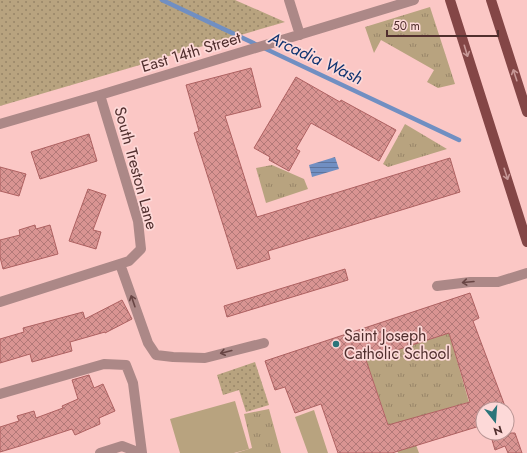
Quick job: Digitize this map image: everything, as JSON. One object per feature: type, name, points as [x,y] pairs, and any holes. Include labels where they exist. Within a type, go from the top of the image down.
[{"type":"main road","points":[[450,0],[527,242]]},
{"type":"main road","points":[[491,0],[527,112]]},
{"type":"street","points":[[289,0],[300,35]]},
{"type":"street","name":"East 14th Street","points":[[0,124],[414,0]]},
{"type":"street","name":"South Treston Lane","points":[[100,95],[138,222],[141,249],[129,261],[120,264]]},
{"type":"street","points":[[0,302],[120,264],[148,343],[156,354],[173,357],[205,358],[264,343]]},
{"type":"street","points":[[438,286],[470,282],[498,282],[527,273]]},
{"type":"street","points":[[0,394],[104,364],[126,365],[133,383],[141,453],[122,446],[100,453]]},
{"type":"green space","points":[[0,0],[235,0],[285,22],[152,61],[152,63],[150,62],[0,106]]},
{"type":"green space","points":[[430,7],[455,84],[438,88],[427,82],[434,70],[381,40],[374,53],[365,27]]},
{"type":"green space","points":[[405,124],[447,149],[388,167],[383,164]]},
{"type":"green space","points":[[272,165],[304,179],[308,189],[266,203],[256,168]]},
{"type":"green space","points":[[449,333],[469,402],[407,420],[419,453],[398,453],[366,360]]},
{"type":"green space","points":[[255,362],[269,405],[246,412],[239,390],[223,395],[217,375]]},
{"type":"green space","points":[[235,401],[249,449],[234,453],[180,453],[170,419]]},
{"type":"green space","points":[[269,409],[281,453],[236,453],[252,448],[244,414]]},
{"type":"green space","points":[[314,410],[328,453],[308,453],[295,417]]},
{"type":"water","points":[[335,157],[339,169],[312,177],[309,165]]},
{"type":"building","points":[[251,68],[261,107],[225,116],[257,217],[450,158],[460,192],[268,251],[270,259],[237,269],[194,133],[199,131],[186,85]]},
{"type":"building","points":[[296,77],[340,102],[341,100],[396,130],[379,161],[311,123],[296,149],[300,151],[289,171],[269,160],[270,157],[254,148]]},
{"type":"building","points":[[89,134],[97,161],[40,179],[31,152]]},
{"type":"building","points":[[0,167],[26,174],[19,196],[0,191]]},
{"type":"building","points":[[88,189],[106,195],[93,230],[101,232],[96,249],[69,241]]},
{"type":"building","points":[[35,225],[36,229],[50,225],[58,254],[3,269],[0,257],[0,240],[20,235],[19,230]]},
{"type":"building","points":[[345,269],[348,280],[227,317],[224,306]]},
{"type":"building","points":[[470,293],[479,318],[473,321],[503,401],[475,401],[475,427],[392,453],[338,453],[321,404],[295,413],[285,387],[275,390],[265,361]],"holes":[[[449,333],[470,402],[388,425],[366,360]]]},
{"type":"building","points":[[122,300],[132,319],[105,333],[70,342],[72,351],[32,362],[30,354],[0,363],[0,339],[24,332],[23,328],[83,312],[85,319]]},
{"type":"building","points":[[89,375],[94,388],[103,384],[115,411],[99,418],[100,424],[75,435],[72,429],[0,452],[0,427],[19,421],[17,416],[34,411],[36,418],[63,408],[62,406],[78,399],[72,380]]},
{"type":"building","points":[[515,433],[522,453],[508,453],[505,446],[495,450],[492,441],[515,441]]},
{"type":"waterway","name":"Arcadia Wash","points":[[162,0],[459,140]]},
{"type":"place","name":"Saint Joseph Catholic School","points":[[336,344]]}]
